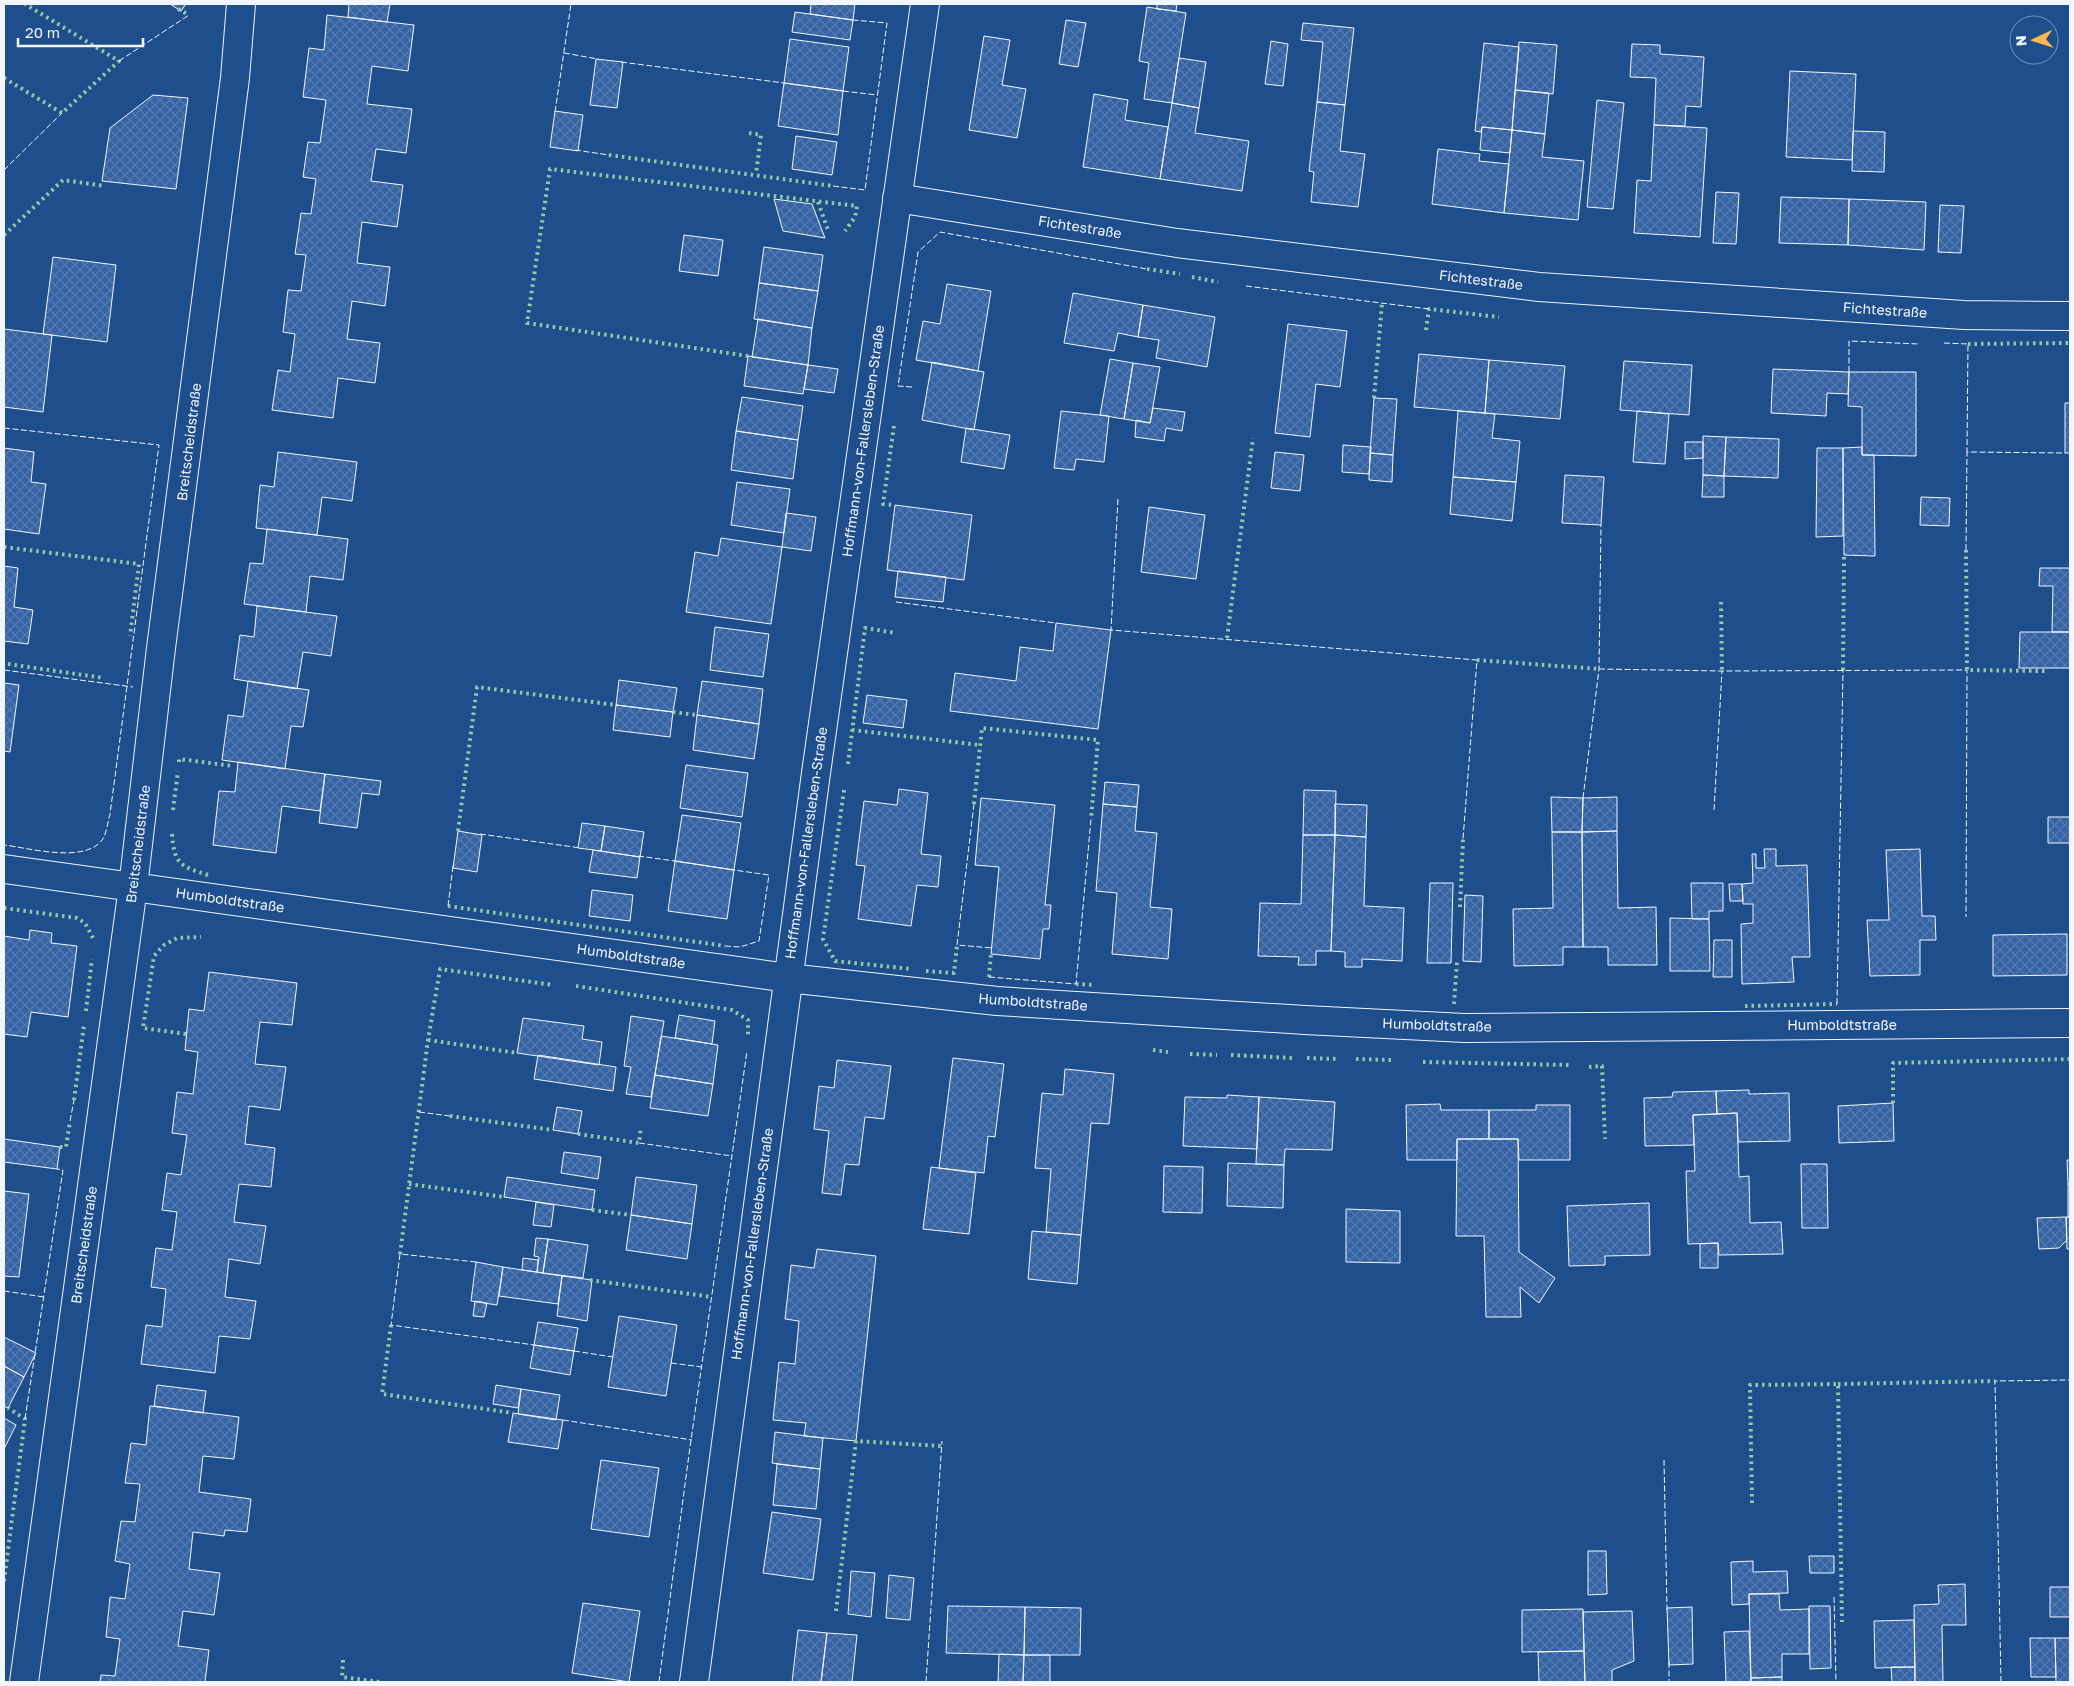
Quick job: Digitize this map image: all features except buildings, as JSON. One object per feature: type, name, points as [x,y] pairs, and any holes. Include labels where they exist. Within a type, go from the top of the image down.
[{"type":"street","name":"Hoffmann-von-Fallersleben-Straße","points":[[694,1682],[788,978],[925,4]]},
{"type":"street","name":"Breitscheidstraße","points":[[24,1682],[133,887],[161,648],[235,78],[247,7]]},
{"type":"street","name":"Fichtestraße","points":[[897,198],[1177,243],[1539,287],[1964,315],[2070,316]]},
{"type":"street","name":"Humboldtstraße","points":[[4,870],[788,978],[1007,1002],[1466,1028],[2070,1023]]},
{"type":"hedge","points":[[4,78],[62,113],[119,61],[25,4]]},
{"type":"hedge","points":[[178,9],[189,15]]},
{"type":"hedge","points":[[749,133],[761,135],[756,174]]},
{"type":"hedge","points":[[609,155],[833,186]]},
{"type":"hedge","points":[[748,356],[527,323],[550,169],[857,206],[855,217],[845,231]]},
{"type":"hedge","points":[[4,235],[63,180],[105,186]]},
{"type":"hedge","points":[[818,202],[828,230]]},
{"type":"hedge","points":[[1147,269],[1180,274]]},
{"type":"hedge","points":[[1192,277],[1218,282]]},
{"type":"hedge","points":[[1374,398],[1382,303]]},
{"type":"hedge","points":[[1426,330],[1429,309],[1499,317]]},
{"type":"hedge","points":[[1968,344],[2070,343]]},
{"type":"hedge","points":[[894,426],[883,504],[895,505]]},
{"type":"hedge","points":[[1227,638],[1253,438]]},
{"type":"hedge","points":[[4,547],[139,564],[130,636]]},
{"type":"hedge","points":[[1966,550],[1967,670],[2045,671]]},
{"type":"hedge","points":[[1843,670],[1844,555]]},
{"type":"hedge","points":[[1721,602],[1722,671]]},
{"type":"hedge","points":[[848,764],[865,628],[896,633]]},
{"type":"hedge","points":[[1477,660],[1599,669]]},
{"type":"hedge","points":[[8,664],[104,678]]},
{"type":"hedge","points":[[458,831],[477,687],[616,705]]},
{"type":"hedge","points":[[673,712],[697,715]]},
{"type":"hedge","points":[[974,804],[982,728],[1098,740],[1091,819]]},
{"type":"hedge","points":[[852,730],[980,745]]},
{"type":"hedge","points":[[179,762],[179,759],[233,766]]},
{"type":"hedge","points":[[173,810],[178,771]]},
{"type":"hedge","points":[[844,790],[823,939],[835,961],[912,969]]},
{"type":"hedge","points":[[172,834],[175,852],[181,863],[208,875]]},
{"type":"hedge","points":[[1460,907],[1463,839]]},
{"type":"hedge","points":[[448,906],[725,946]]},
{"type":"hedge","points":[[4,908],[77,918],[85,923],[93,938]]},
{"type":"hedge","points":[[186,1034],[143,1028],[154,956],[164,945],[177,938],[201,937]]},
{"type":"hedge","points":[[926,971],[954,973],[957,945]]},
{"type":"hedge","points":[[989,977],[991,954]]},
{"type":"hedge","points":[[86,1011],[92,959]]},
{"type":"hedge","points":[[1454,1004],[1457,962]]},
{"type":"hedge","points":[[400,1254],[428,1040],[440,969],[553,985]]},
{"type":"hedge","points":[[1076,984],[1095,985]]},
{"type":"hedge","points":[[576,986],[732,1010],[748,1020],[748,1036]]},
{"type":"hedge","points":[[1745,1006],[1837,1004]]},
{"type":"hedge","points":[[74,1100],[84,1025]]},
{"type":"hedge","points":[[428,1040],[517,1053]]},
{"type":"hedge","points":[[1153,1050],[1168,1052]]},
{"type":"hedge","points":[[1190,1054],[1217,1055]]},
{"type":"hedge","points":[[1231,1055],[1294,1058]]},
{"type":"hedge","points":[[1307,1058],[1337,1059]]},
{"type":"hedge","points":[[1356,1059],[1391,1060]]},
{"type":"hedge","points":[[1893,1103],[1893,1063],[2070,1059]]},
{"type":"hedge","points":[[1423,1062],[1569,1065]]},
{"type":"hedge","points":[[1589,1067],[1602,1066],[1605,1139]]},
{"type":"hedge","points":[[450,1116],[553,1130]]},
{"type":"hedge","points":[[60,1147],[66,1147],[70,1121]]},
{"type":"hedge","points":[[578,1134],[639,1143],[641,1127]]},
{"type":"hedge","points":[[409,1184],[504,1197]]},
{"type":"hedge","points":[[592,1210],[631,1215]]},
{"type":"hedge","points":[[590,1280],[712,1297]]},
{"type":"hedge","points":[[391,1325],[382,1394],[513,1413]]},
{"type":"hedge","points":[[1838,1384],[1995,1381]]},
{"type":"hedge","points":[[1752,1503],[1750,1385],[1838,1384],[1842,1622]]},
{"type":"hedge","points":[[4,1581],[25,1419],[8,1408]]},
{"type":"hedge","points":[[836,1611],[856,1441],[941,1446]]},
{"type":"hedge","points":[[343,1660],[342,1677],[380,1682]]},
{"type":"fence","points":[[555,112],[571,4]]},
{"type":"fence","points":[[119,61],[189,15]]},
{"type":"fence","points":[[833,186],[865,190],[887,23],[853,20]]},
{"type":"fence","points":[[564,53],[598,59]]},
{"type":"fence","points":[[621,62],[784,83]]},
{"type":"fence","points":[[843,91],[877,95]]},
{"type":"fence","points":[[4,170],[62,113]]},
{"type":"fence","points":[[575,150],[609,155]]},
{"type":"fence","points":[[912,387],[898,386],[918,252],[940,232],[1147,269]]},
{"type":"fence","points":[[1246,286],[1429,309]]},
{"type":"fence","points":[[1849,372],[1849,341],[1919,344]]},
{"type":"fence","points":[[1944,343],[1968,344],[1967,452],[2065,453]]},
{"type":"fence","points":[[4,428],[159,445],[110,814],[104,837],[96,846],[72,853],[58,853],[4,845]]},
{"type":"fence","points":[[1966,550],[1967,452]]},
{"type":"fence","points":[[1118,499],[1111,630],[1477,660],[1463,839]]},
{"type":"fence","points":[[1583,798],[1599,669],[1601,525]]},
{"type":"fence","points":[[896,602],[1056,623]]},
{"type":"fence","points":[[1599,669],[1722,671],[1967,670],[1966,917]]},
{"type":"fence","points":[[4,670],[133,687]]},
{"type":"fence","points":[[1837,1004],[1843,670]]},
{"type":"fence","points":[[1714,810],[1722,671]]},
{"type":"fence","points":[[974,804],[957,945],[992,948]]},
{"type":"fence","points":[[989,977],[1076,984],[1091,819]]},
{"type":"fence","points":[[480,834],[581,848]]},
{"type":"fence","points":[[638,856],[675,861]]},
{"type":"fence","points":[[448,906],[453,866]]},
{"type":"fence","points":[[725,946],[740,947],[759,941],[769,875],[734,870]]},
{"type":"fence","points":[[659,1682],[689,1454],[747,1051]]},
{"type":"fence","points":[[70,1121],[74,1100]]},
{"type":"fence","points":[[419,1112],[450,1116]]},
{"type":"fence","points":[[639,1143],[732,1156]]},
{"type":"fence","points":[[25,1419],[63,1170],[57,1169]]},
{"type":"fence","points":[[476,1262],[400,1254],[391,1325],[534,1345]]},
{"type":"fence","points":[[4,1291],[44,1297]]},
{"type":"fence","points":[[574,1351],[613,1357]]},
{"type":"fence","points":[[671,1363],[702,1367]]},
{"type":"fence","points":[[2001,1682],[1995,1381],[2070,1380]]},
{"type":"fence","points":[[563,1420],[692,1440]]},
{"type":"fence","points":[[926,1682],[942,1441]]},
{"type":"fence","points":[[1664,1460],[1667,1610]]},
{"type":"fence","points":[[1834,1597],[1836,1682]]},
{"type":"fence","points":[[1669,1662],[1669,1682]]}]
